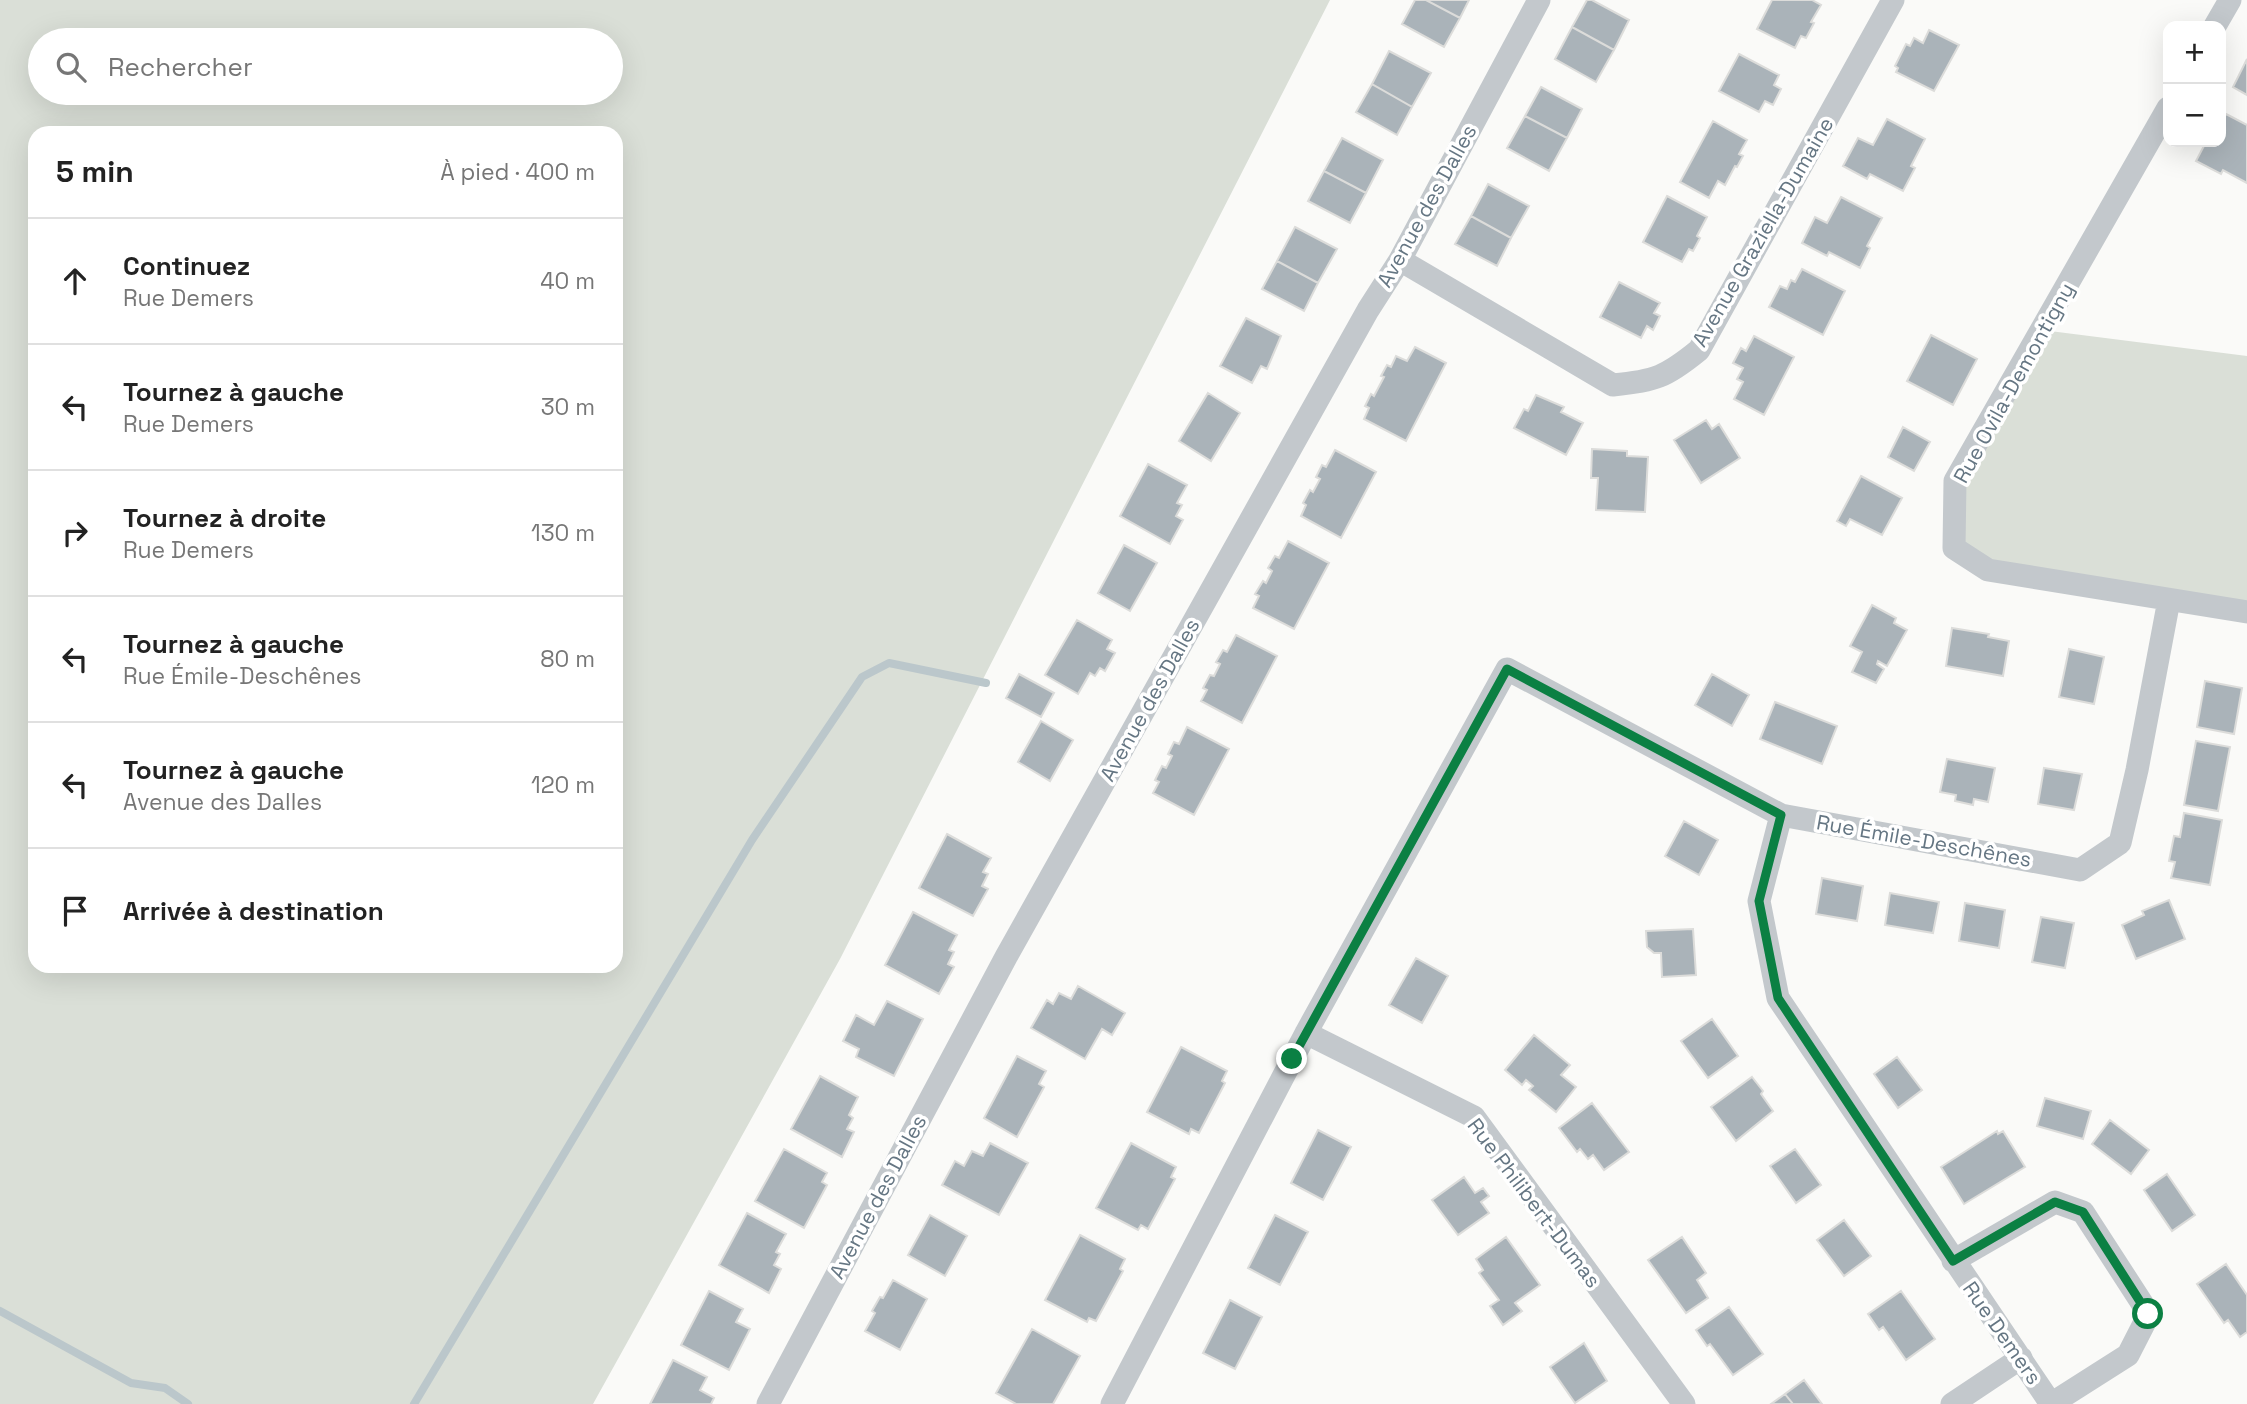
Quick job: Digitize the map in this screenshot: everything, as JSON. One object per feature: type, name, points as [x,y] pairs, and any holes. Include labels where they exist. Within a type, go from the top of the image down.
[{"type":"street","name":"Avenue des Dalles","points":[[768,1404],[1006,957],[1368,310],[1400,260],[1539,0]]},
{"type":"street","name":"Avenue Graziella-Dumaine","points":[[1400,260],[1613,384],[1649,381],[1673,371],[1699,350],[1893,0]]},
{"type":"street","points":[[2218,21],[2230,0]]},
{"type":"street","name":"Rue Ovila-Demontigny","points":[[2163,117],[1955,481],[1954,548],[1988,570],[2247,612]]},
{"type":"street","name":"Rue Émile-Deschênes","points":[[1306,1033],[1507,669],[1781,815],[2080,870],[2120,843],[2137,770],[2169,600]]},
{"type":"street","name":"Rue Demers","points":[[1781,815],[1759,901],[1778,998],[1953,1261],[2051,1404],[2128,1355],[2148,1314],[2083,1212],[2055,1202],[1953,1261]]},
{"type":"street","points":[[1112,1404],[1306,1033]]},
{"type":"street","name":"Rue Philibert-Dumas","points":[[1306,1033],[1474,1117],[1684,1404]]},
{"type":"street","points":[[1952,1404],[2021,1358]]},
{"type":"shaded area","points":[[0,0],[1330,0],[840,959],[593,1404],[0,1404]]},
{"type":"shaded area","points":[[2042,330],[2247,356],[2247,612],[1988,570],[1954,548],[1955,481]]},
{"type":"building","points":[[1415,0],[1426,0],[1460,18],[1444,47],[1402,24]]},
{"type":"building","points":[[1426,0],[1469,0],[1460,18]]},
{"type":"building","points":[[1587,0],[1592,0],[1629,20],[1614,50],[1572,27]]},
{"type":"building","points":[[1772,0],[1812,0],[1821,5],[1806,38],[1801,36],[1795,48],[1757,29]]},
{"type":"building","points":[[1572,27],[1614,50],[1596,82],[1555,59]]},
{"type":"building","points":[[1929,30],[1959,45],[1934,91],[1896,72],[1898,68],[1895,66],[1906,44],[1910,46],[1914,38],[1923,43]]},
{"type":"building","points":[[1389,51],[1431,73],[1412,107],[1372,84]]},
{"type":"building","points":[[1739,54],[1779,75],[1774,85],[1781,89],[1773,105],[1765,101],[1759,112],[1719,91]]},
{"type":"building","points":[[2247,59],[2247,95],[2233,87]]},
{"type":"building","points":[[1372,84],[1412,107],[1397,135],[1356,112]]},
{"type":"building","points":[[1541,87],[1582,109],[1567,138],[1525,116]]},
{"type":"building","points":[[2226,114],[2247,125],[2247,183],[2223,170],[2221,174],[2196,161],[2203,147],[2226,147]]},
{"type":"building","points":[[1525,116],[1567,138],[1549,171],[1507,148]]},
{"type":"building","points":[[1887,119],[1925,139],[1911,166],[1915,168],[1903,191],[1870,174],[1867,179],[1843,166],[1858,138],[1873,145]]},
{"type":"building","points":[[1713,121],[1747,140],[1739,154],[1743,156],[1737,167],[1735,166],[1725,185],[1718,181],[1709,198],[1680,182]]},
{"type":"building","points":[[1342,138],[1383,160],[1366,193],[1324,171]]},
{"type":"building","points":[[1324,171],[1366,193],[1350,223],[1308,201]]},
{"type":"building","points":[[1488,184],[1529,206],[1511,238],[1471,216]]},
{"type":"building","points":[[1667,196],[1707,217],[1693,251],[1689,249],[1682,262],[1643,242]]},
{"type":"building","points":[[1841,197],[1882,218],[1867,246],[1870,248],[1860,268],[1829,252],[1827,256],[1802,243],[1815,217],[1827,223]]},
{"type":"building","points":[[1471,216],[1511,238],[1497,266],[1455,244]]},
{"type":"building","points":[[1295,227],[1337,249],[1318,283],[1277,261]]},
{"type":"building","points":[[1277,261],[1318,283],[1304,311],[1262,289]]},
{"type":"building","points":[[1802,269],[1845,291],[1823,335],[1769,307],[1780,286],[1787,289],[1791,280],[1795,282]]},
{"type":"building","points":[[1619,282],[1660,303],[1654,313],[1660,316],[1653,330],[1647,326],[1641,338],[1600,317]]},
{"type":"building","points":[[1246,318],[1281,336],[1267,369],[1261,366],[1252,383],[1220,366]]},
{"type":"building","points":[[1931,335],[1977,359],[1953,405],[1907,381]]},
{"type":"building","points":[[1754,336],[1794,357],[1764,415],[1734,399],[1743,382],[1737,379],[1743,368],[1733,363],[1741,348],[1746,351]]},
{"type":"building","points":[[1415,347],[1446,363],[1406,441],[1364,419],[1369,408],[1365,406],[1371,394],[1374,396],[1387,365],[1391,367],[1396,356],[1407,361]]},
{"type":"building","points":[[1208,393],[1240,413],[1211,461],[1179,441]]},
{"type":"building","points":[[1536,395],[1564,407],[1561,412],[1583,423],[1566,455],[1514,428],[1524,409],[1528,411]]},
{"type":"building","points":[[1706,420],[1712,429],[1719,424],[1740,458],[1701,483],[1674,440]]},
{"type":"building","points":[[1903,427],[1930,442],[1914,471],[1888,457]]},
{"type":"building","points":[[1592,449],[1627,451],[1627,456],[1648,457],[1645,512],[1596,510],[1598,478],[1591,478]]},
{"type":"building","points":[[1335,450],[1376,472],[1341,538],[1301,516],[1306,505],[1303,503],[1320,479],[1316,477],[1322,465],[1326,467]]},
{"type":"building","points":[[1148,464],[1187,485],[1177,503],[1182,505],[1176,516],[1183,520],[1170,544],[1120,516]]},
{"type":"building","points":[[1861,476],[1902,498],[1882,535],[1850,519],[1846,526],[1837,521]]},
{"type":"building","points":[[1288,541],[1329,563],[1294,629],[1253,608],[1259,596],[1255,594],[1263,581],[1266,583],[1272,571],[1268,568],[1275,556],[1279,558]]},
{"type":"building","points":[[1124,545],[1157,563],[1130,611],[1098,593]]},
{"type":"building","points":[[1872,605],[1896,618],[1894,623],[1907,630],[1887,666],[1878,661],[1877,664],[1884,669],[1876,683],[1852,672],[1862,652],[1850,646]]},
{"type":"building","points":[[1077,620],[1112,640],[1107,649],[1115,653],[1105,671],[1100,668],[1095,676],[1090,673],[1078,694],[1045,675]]},
{"type":"building","points":[[1952,628],[1989,634],[1988,637],[2009,641],[2003,676],[1946,666]]},
{"type":"building","points":[[1236,635],[1277,656],[1242,723],[1201,701],[1207,690],[1203,688],[1220,664],[1216,662],[1223,650],[1227,652]]},
{"type":"building","points":[[2069,649],[2104,657],[2094,704],[2059,697]]},
{"type":"building","points":[[1019,674],[1054,693],[1041,717],[1006,698]]},
{"type":"building","points":[[1712,674],[1749,695],[1732,726],[1695,705]]},
{"type":"building","points":[[2205,681],[2242,688],[2234,734],[2197,727]]},
{"type":"building","points":[[1775,702],[1837,726],[1822,764],[1760,739]]},
{"type":"building","points":[[1041,721],[1073,740],[1050,781],[1018,762]]},
{"type":"building","points":[[1187,727],[1229,749],[1194,815],[1153,793],[1159,782],[1155,780],[1162,766],[1166,768],[1172,756],[1168,754],[1174,742],[1179,744]]},
{"type":"building","points":[[2196,741],[2230,747],[2218,811],[2184,805]]},
{"type":"building","points":[[1947,759],[1995,768],[1988,802],[1974,799],[1973,805],[1955,801],[1956,795],[1940,792]]},
{"type":"building","points":[[2044,768],[2082,774],[2074,810],[2038,804]]},
{"type":"building","points":[[2184,813],[2222,820],[2210,885],[2171,878],[2175,862],[2169,861],[2174,836],[2180,837]]},
{"type":"building","points":[[1684,821],[1718,840],[1699,875],[1665,856]]},
{"type":"building","points":[[947,834],[991,858],[983,872],[988,874],[982,886],[988,889],[973,916],[919,888]]},
{"type":"building","points":[[1822,878],[1863,886],[1857,921],[1816,914]]},
{"type":"building","points":[[1890,893],[1939,902],[1933,933],[1885,925]]},
{"type":"building","points":[[2169,900],[2185,939],[2136,959],[2122,925],[2144,915],[2142,911]]},
{"type":"building","points":[[1965,903],[2005,910],[1999,948],[1959,941]]},
{"type":"building","points":[[913,912],[957,935],[949,950],[954,952],[948,964],[954,967],[939,994],[885,965]]},
{"type":"building","points":[[2041,917],[2074,923],[2065,968],[2032,962]]},
{"type":"building","points":[[1693,929],[1696,975],[1662,977],[1661,953],[1654,953],[1647,947],[1646,931]]},
{"type":"building","points":[[1416,958],[1448,976],[1422,1023],[1389,1005]]},
{"type":"building","points":[[1078,986],[1125,1013],[1112,1035],[1102,1029],[1085,1059],[1031,1028],[1047,1000],[1053,1004],[1059,993],[1071,999]]},
{"type":"building","points":[[887,1001],[923,1019],[894,1076],[856,1057],[859,1049],[843,1041],[856,1015],[874,1025]]},
{"type":"building","points":[[1712,1019],[1738,1056],[1708,1078],[1681,1041]]},
{"type":"building","points":[[1534,1035],[1570,1065],[1561,1075],[1576,1087],[1556,1112],[1529,1090],[1533,1086],[1526,1080],[1522,1085],[1505,1070]]},
{"type":"building","points":[[1181,1047],[1227,1071],[1222,1081],[1225,1083],[1199,1133],[1191,1129],[1189,1134],[1147,1112]]},
{"type":"building","points":[[1017,1056],[1046,1071],[1039,1084],[1044,1087],[1017,1137],[984,1118]]},
{"type":"building","points":[[1897,1057],[1922,1090],[1898,1108],[1874,1074]]},
{"type":"building","points":[[820,1076],[858,1097],[849,1115],[853,1118],[847,1129],[854,1132],[842,1157],[791,1129]]},
{"type":"building","points":[[1752,1077],[1773,1111],[1736,1141],[1711,1107]]},
{"type":"building","points":[[2045,1098],[2091,1111],[2083,1139],[2037,1126]]},
{"type":"building","points":[[1592,1103],[1629,1152],[1604,1170],[1593,1155],[1588,1159],[1580,1149],[1577,1152],[1559,1128]]},
{"type":"building","points":[[2110,1120],[2149,1150],[2131,1174],[2092,1144]]},
{"type":"building","points":[[1318,1130],[1351,1147],[1323,1200],[1291,1183]]},
{"type":"building","points":[[1997,1131],[1998,1134],[2003,1131],[2025,1167],[1964,1204],[1941,1167]]},
{"type":"building","points":[[990,1143],[1028,1163],[999,1215],[942,1185],[955,1161],[964,1166],[972,1151],[983,1156]]},
{"type":"building","points":[[1131,1143],[1176,1167],[1171,1177],[1175,1179],[1148,1229],[1141,1225],[1138,1230],[1096,1208]]},
{"type":"building","points":[[784,1149],[827,1173],[822,1182],[827,1185],[804,1228],[755,1201]]},
{"type":"building","points":[[1795,1149],[1821,1185],[1796,1203],[1770,1166]]},
{"type":"building","points":[[2167,1174],[2195,1215],[2172,1231],[2144,1190]]},
{"type":"building","points":[[1464,1177],[1475,1193],[1483,1188],[1489,1196],[1481,1202],[1489,1213],[1458,1235],[1432,1200]]},
{"type":"building","points":[[747,1213],[786,1234],[776,1252],[780,1254],[774,1265],[781,1269],[769,1293],[719,1265]]},
{"type":"building","points":[[930,1215],[967,1236],[945,1276],[908,1255]]},
{"type":"building","points":[[1275,1215],[1308,1232],[1280,1285],[1248,1268]]},
{"type":"building","points":[[1844,1220],[1871,1256],[1844,1276],[1817,1240]]},
{"type":"building","points":[[1080,1235],[1125,1259],[1120,1269],[1123,1271],[1096,1321],[1089,1318],[1087,1322],[1045,1300]]},
{"type":"building","points":[[1506,1237],[1540,1285],[1515,1303],[1522,1311],[1503,1325],[1490,1306],[1499,1300],[1479,1273],[1483,1270],[1476,1259]]},
{"type":"building","points":[[1682,1237],[1706,1273],[1697,1280],[1708,1298],[1686,1313],[1648,1260]]},
{"type":"building","points":[[2226,1264],[2247,1295],[2247,1332],[2240,1337],[2228,1320],[2224,1323],[2197,1284]]},
{"type":"building","points":[[893,1280],[927,1299],[900,1350],[865,1331],[875,1313],[872,1311]]},
{"type":"building","points":[[709,1291],[743,1309],[736,1322],[750,1329],[729,1370],[681,1345]]},
{"type":"building","points":[[1901,1291],[1935,1339],[1906,1360],[1883,1327],[1879,1330],[1868,1314]]},
{"type":"building","points":[[1230,1300],[1262,1317],[1235,1369],[1203,1353]]},
{"type":"building","points":[[1729,1307],[1763,1354],[1733,1375],[1696,1330]]},
{"type":"building","points":[[1032,1329],[1080,1356],[1053,1404],[1016,1404],[996,1393]]},
{"type":"building","points":[[1584,1343],[1607,1381],[1575,1403],[1550,1367]]},
{"type":"building","points":[[673,1360],[707,1377],[700,1390],[714,1398],[711,1404],[650,1404]]},
{"type":"building","points":[[1804,1380],[1822,1404],[1793,1404],[1785,1394]]},
{"type":"building","points":[[1785,1394],[1793,1404],[1771,1404]]},
{"type":"waterway","points":[[414,1404],[752,840],[862,677],[889,663],[986,683]]},
{"type":"waterway","points":[[0,1311],[131,1383],[165,1388],[188,1404]]},
{"type":"route","points":[[1292,1059],[1507,669],[1781,815],[1759,901],[1778,998],[1953,1261],[2055,1202],[2083,1212],[2148,1314]]}]
